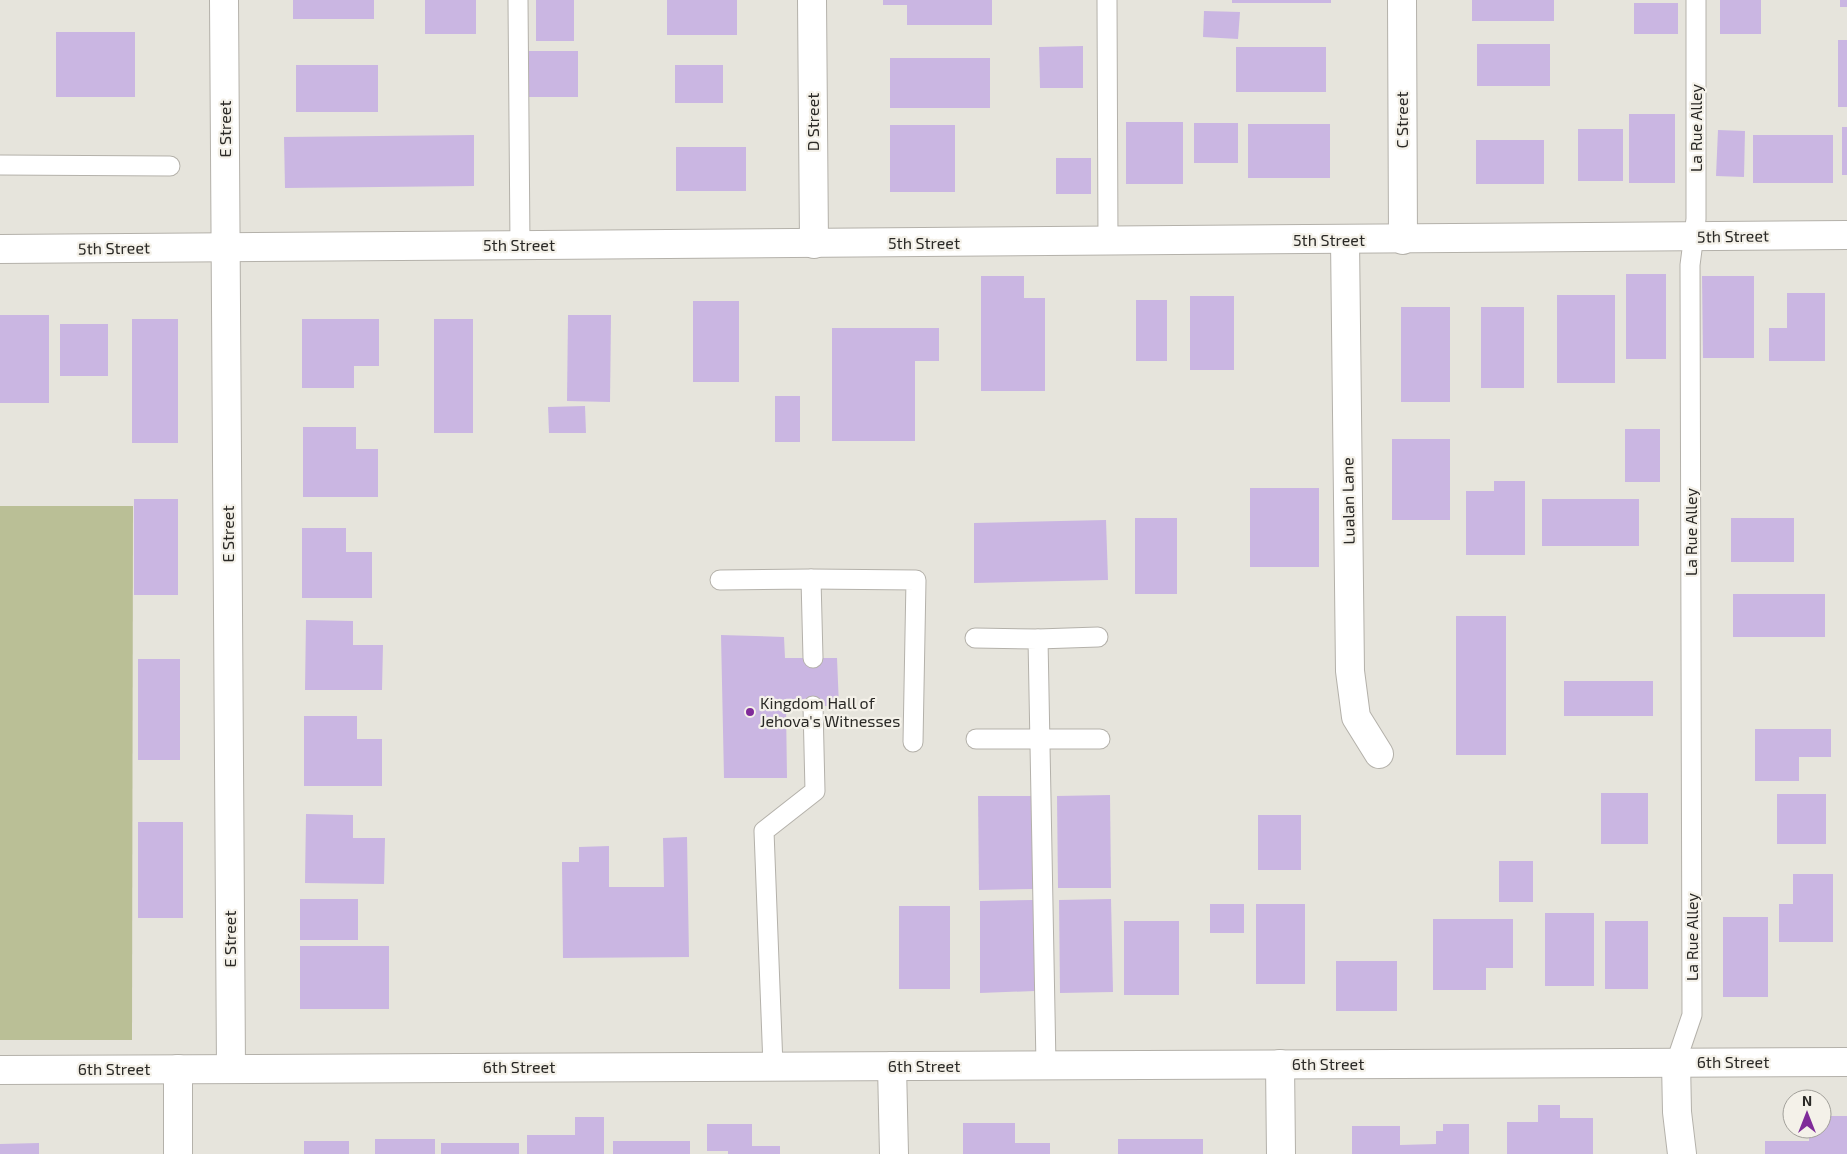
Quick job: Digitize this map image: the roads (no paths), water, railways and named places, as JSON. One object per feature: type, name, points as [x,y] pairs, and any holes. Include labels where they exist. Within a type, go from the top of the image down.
[{"type":"street","name":"E Street","points":[[224,0],[231,1069]]},
{"type":"street","name":"D Street","points":[[812,0],[814,244]]},
{"type":"street","name":"C Street","points":[[1402,0],[1403,240]]},
{"type":"street","name":"5th Street","points":[[0,249],[1403,240],[1847,235]]},
{"type":"street","name":"Lualan Lane","points":[[1345,240],[1350,671],[1356,717],[1379,754]]},
{"type":"street","points":[[1676,1062],[1677,1112],[1682,1154]]},
{"type":"street","name":"6th Street","points":[[0,1070],[1847,1062]]},
{"type":"street","points":[[1280,1064],[1281,1154]]},
{"type":"street","points":[[892,1066],[894,1154]]},
{"type":"street","points":[[178,1069],[178,1154]]},
{"type":"lane","points":[[518,0],[520,246]]},
{"type":"lane","points":[[1107,0],[1108,242]]},
{"type":"lane","name":"La Rue Alley","points":[[1676,1062],[1692,1015],[1690,265],[1694,236],[1696,0]]},
{"type":"lane","points":[[0,165],[170,166]]},
{"type":"lane","points":[[811,579],[813,658]]},
{"type":"lane","points":[[720,580],[916,580],[913,742]]},
{"type":"lane","points":[[975,638],[1038,640],[1098,637]]},
{"type":"lane","points":[[1038,640],[1046,1065]]},
{"type":"lane","points":[[773,1066],[764,831],[815,791],[813,706]]},
{"type":"lane","points":[[976,739],[1100,739]]},
{"type":"place","name":"Kingdom Hall of Jehova's Witnesses","points":[[750,712]]}]
